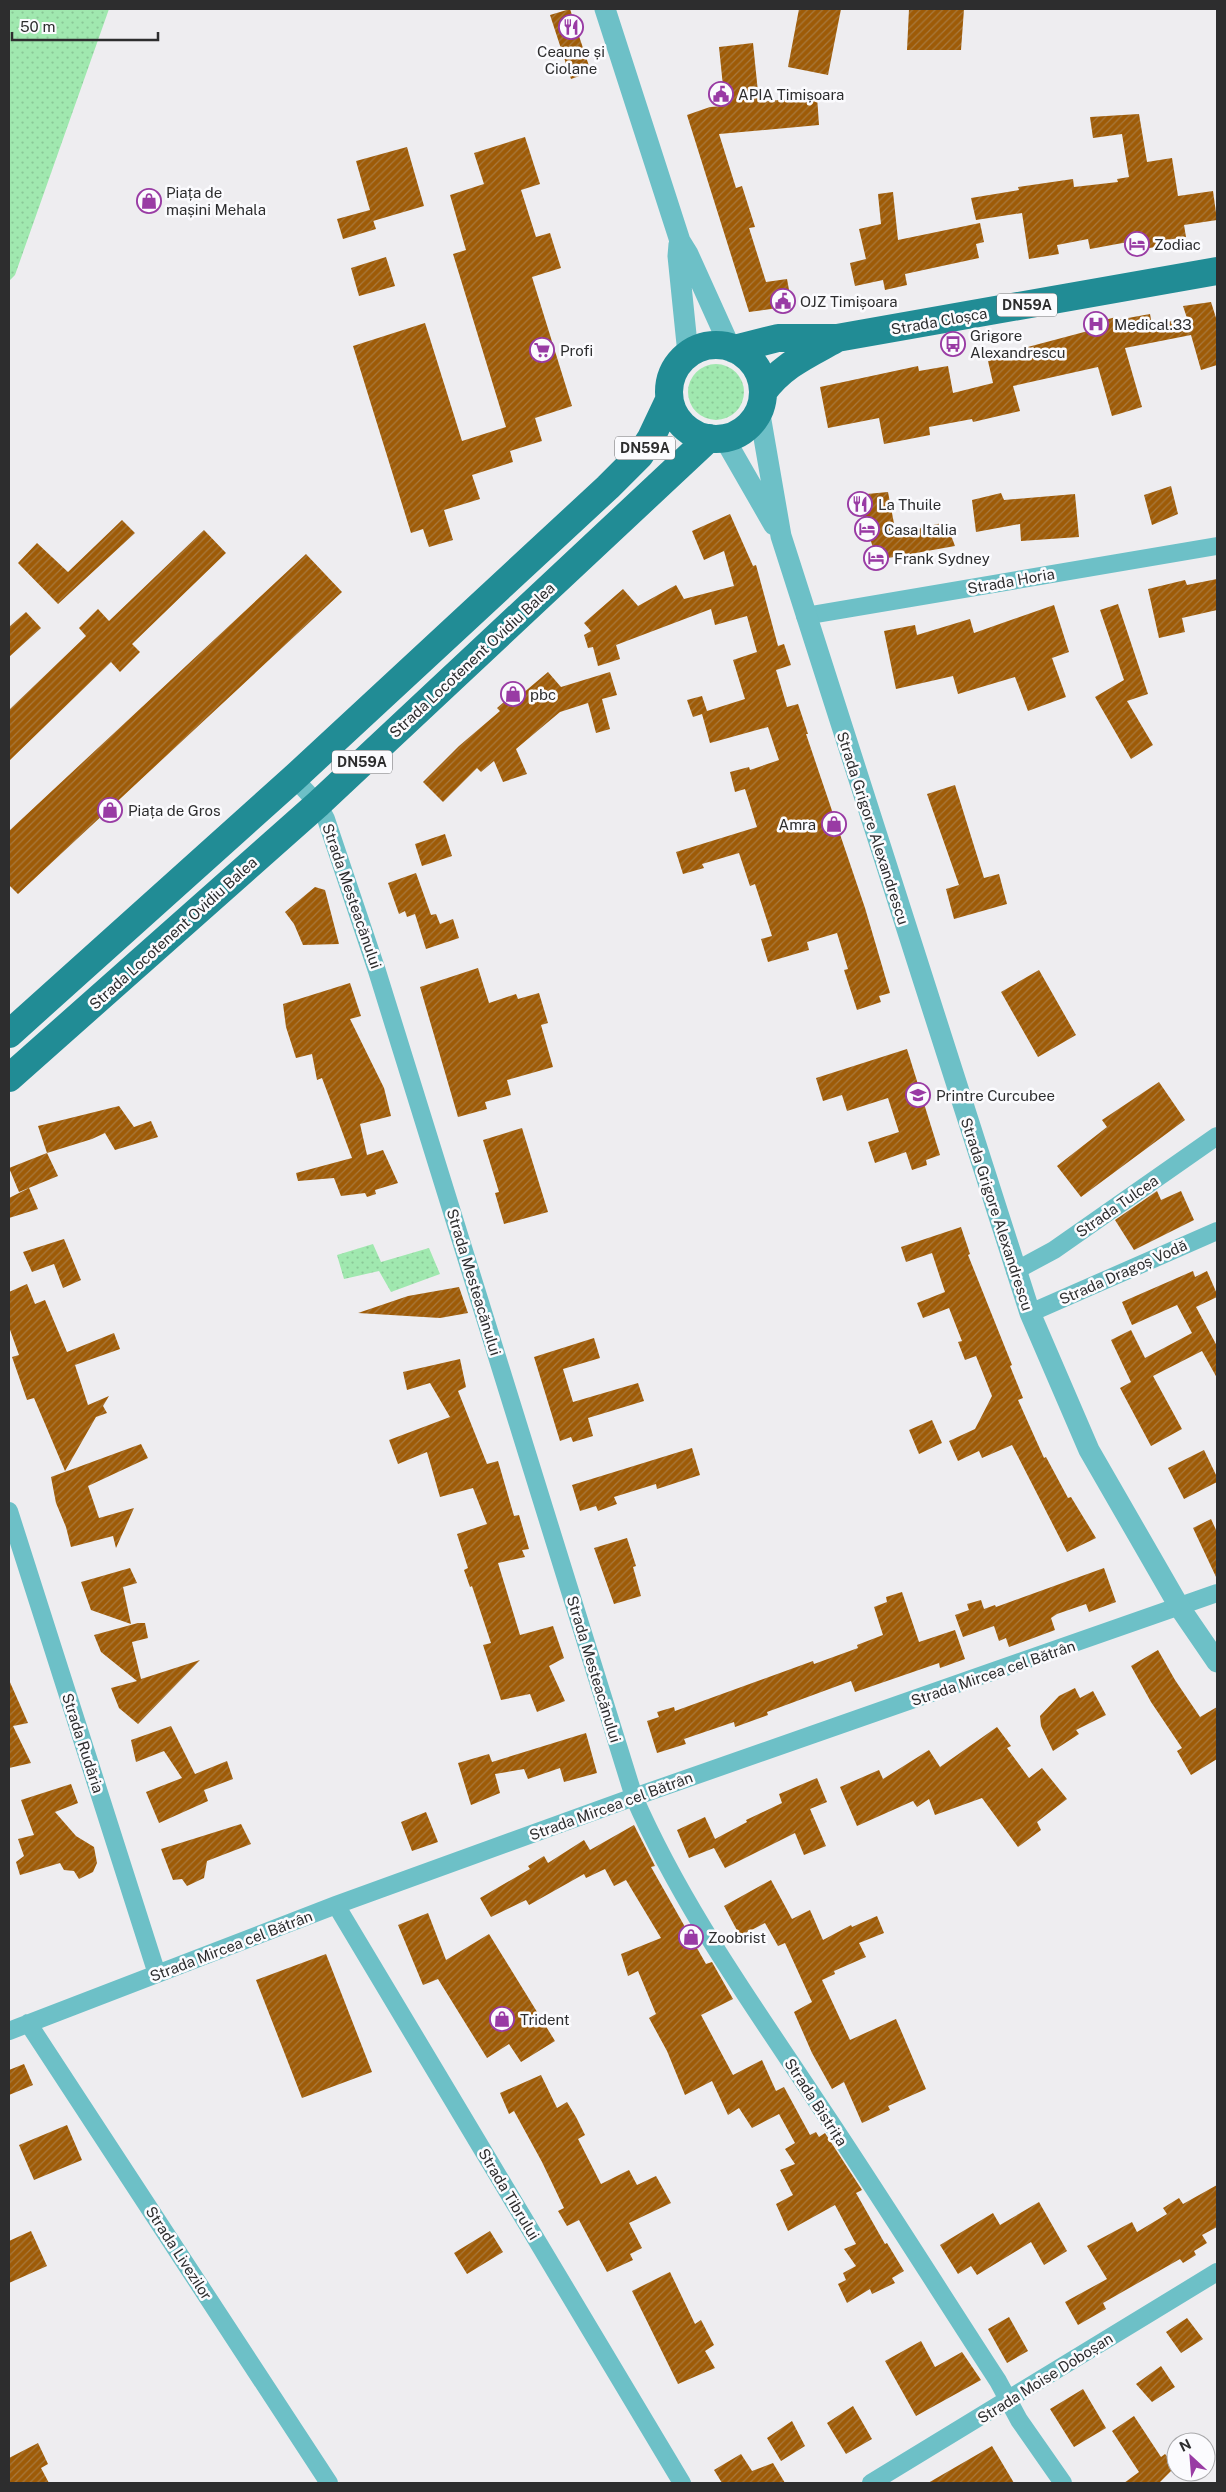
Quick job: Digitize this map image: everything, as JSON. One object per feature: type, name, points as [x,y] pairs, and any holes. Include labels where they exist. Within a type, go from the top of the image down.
[{"type":"main road","name":"Strada Cloșca","points":[[732,348],[778,338],[837,338],[1217,271]]},
{"type":"main road","name":"Strada Cloșca","points":[[761,400],[776,375],[792,363],[837,338]]},
{"type":"main road","name":"DN59A","points":[[732,348],[704,347],[688,354],[673,372],[669,386],[669,400],[675,416],[686,428],[717,438],[733,436],[749,425],[761,400]]},
{"type":"main road","points":[[732,348],[755,366],[761,400]]},
{"type":"main road","name":"DN59A","points":[[9,1034],[294,778],[640,455],[651,438],[669,400]]},
{"type":"main road","name":"Strada Locotenent Ovidiu Balea","points":[[9,1078],[318,804],[717,438]]},
{"type":"street","points":[[605,9],[680,241],[688,254],[732,348]]},
{"type":"street","points":[[680,241],[678,256],[688,354]]},
{"type":"street","name":"Strada Grigore Alexandrescu","points":[[761,400],[781,536],[1030,1313],[1089,1450],[1180,1608],[1217,1662]]},
{"type":"street","name":"Strada Grigore Alexandrescu","points":[[717,438],[781,536]]},
{"type":"street","name":"Strada Horia","points":[[806,616],[1217,546]]},
{"type":"street","name":"Strada Mesteacănului","points":[[294,778],[318,804],[332,836],[377,970],[634,1797]]},
{"type":"street","name":"Strada Tulcea","points":[[1015,1271],[1054,1250],[1217,1136]]},
{"type":"street","name":"Strada Dragoș Vodă","points":[[1030,1313],[1217,1231]]},
{"type":"street","name":"Strada Rudăria","points":[[9,1511],[157,1974]]},
{"type":"street","name":"Strada Mircea cel Bătrân","points":[[9,2030],[336,1905],[634,1797],[1180,1608],[1217,1593]]},
{"type":"street","name":"Strada Bistrița","points":[[634,1797],[650,1833],[732,1975],[820,2106],[1008,2401],[1063,2483]]},
{"type":"street","name":"Strada Tibrului","points":[[336,1905],[682,2483]]},
{"type":"street","name":"Strada Livezilor","points":[[28,2023],[329,2483]]},
{"type":"street","name":"Strada Moise Doboșan","points":[[871,2483],[1217,2272]]},
{"type":"green space","points":[[9,9],[109,9],[15,275],[9,281]]},
{"type":"green space","points":[[716,364],[727,366],[736,372],[742,381],[744,392],[742,403],[736,412],[727,418],[716,420],[705,418],[696,412],[690,403],[688,392],[690,381],[696,372],[705,366]]},
{"type":"green space","points":[[373,1244],[381,1262],[429,1248],[440,1274],[391,1292],[379,1271],[344,1279],[337,1255]]},
{"type":"building","points":[[570,9],[591,72],[571,79],[550,15]]},
{"type":"building","points":[[799,9],[841,9],[828,75],[788,67]]},
{"type":"building","points":[[909,9],[964,9],[961,50],[907,50]]},
{"type":"building","points":[[753,43],[759,102],[817,96],[819,125],[719,134],[736,188],[742,186],[755,227],[749,228],[766,282],[787,279],[792,306],[749,312],[687,115],[710,107],[725,106],[719,47]]},
{"type":"building","points":[[1139,114],[1147,162],[1172,158],[1178,196],[1213,191],[1217,220],[1184,225],[1186,237],[1159,241],[1160,246],[1129,252],[1128,242],[1090,249],[1088,239],[1057,245],[1059,254],[1029,259],[1022,213],[976,220],[971,198],[1019,190],[1018,187],[1073,179],[1074,187],[1118,182],[1117,179],[1129,177],[1122,134],[1093,138],[1090,117]]},
{"type":"building","points":[[525,137],[540,184],[521,190],[536,237],[550,233],[561,268],[532,277],[572,406],[535,418],[542,441],[510,451],[513,462],[472,475],[480,499],[444,510],[453,540],[429,547],[423,529],[411,533],[353,346],[425,323],[462,441],[506,427],[453,254],[466,250],[450,195],[484,184],[474,153]]},
{"type":"building","points":[[407,147],[424,206],[373,221],[376,229],[343,239],[337,219],[370,210],[356,161]]},
{"type":"building","points":[[893,192],[898,240],[980,223],[984,242],[976,244],[979,258],[905,274],[907,285],[885,290],[883,280],[855,286],[850,263],[866,259],[859,229],[881,224],[878,194]]},
{"type":"building","points":[[386,257],[395,286],[359,296],[351,268]]},
{"type":"building","points":[[1211,302],[1217,321],[1217,365],[1201,370],[1191,335],[1125,348],[1142,407],[1112,416],[1098,367],[1013,386],[1020,411],[973,422],[972,419],[929,427],[930,435],[884,444],[879,418],[828,428],[820,387],[918,366],[919,371],[948,366],[953,393],[993,383],[988,361],[1025,352],[1024,348],[1088,331],[1086,325],[1116,317],[1117,320],[1150,314],[1152,325],[1187,318],[1183,306]]},
{"type":"building","points":[[1171,486],[1178,514],[1152,525],[1144,495]]},
{"type":"building","points":[[888,492],[896,534],[946,522],[955,546],[877,560],[856,495]]},
{"type":"building","points":[[1001,493],[1004,500],[1075,494],[1079,537],[1021,541],[1020,524],[976,532],[972,500]]},
{"type":"building","points":[[730,514],[753,566],[756,565],[778,646],[784,644],[791,665],[776,670],[787,707],[798,704],[808,734],[806,734],[865,908],[890,993],[879,996],[881,1002],[857,1010],[844,970],[848,969],[837,933],[807,942],[809,950],[768,962],[761,939],[772,936],[755,884],[750,886],[739,853],[702,864],[704,868],[683,874],[676,852],[757,827],[745,789],[735,792],[730,772],[749,767],[750,770],[779,760],[768,727],[710,743],[702,714],[693,717],[687,700],[702,696],[707,711],[745,699],[733,660],[757,652],[747,616],[715,625],[711,609],[616,645],[620,659],[598,666],[593,647],[588,648],[584,635],[591,631],[584,623],[623,589],[638,606],[676,585],[684,599],[734,586],[724,551],[704,560],[692,531]]},
{"type":"building","points":[[122,520],[135,533],[58,604],[18,563],[37,543],[68,572]]},
{"type":"building","points":[[204,530],[226,553],[132,644],[140,652],[120,672],[111,662],[9,761],[9,710],[86,636],[79,628],[98,609],[109,621]]},
{"type":"building","points":[[306,554],[342,592],[18,894],[9,885],[9,831]]},
{"type":"building","points":[[1217,579],[1217,610],[1182,618],[1185,632],[1159,638],[1148,589],[1185,580],[1187,585]]},
{"type":"building","points":[[1118,604],[1148,694],[1127,701],[1153,745],[1131,759],[1095,697],[1124,680],[1100,610]]},
{"type":"building","points":[[1054,605],[1069,652],[1052,658],[1066,697],[1028,711],[1015,677],[958,694],[953,676],[896,689],[884,631],[915,625],[917,635],[970,619],[974,633]]},
{"type":"building","points":[[26,612],[41,628],[9,657],[9,627]]},
{"type":"building","points":[[548,672],[561,687],[610,672],[617,695],[602,699],[610,729],[596,733],[588,703],[560,712],[516,749],[527,774],[503,782],[494,761],[481,772],[477,768],[443,802],[423,782],[459,746],[500,711],[497,708],[518,690],[522,694]]},
{"type":"building","points":[[955,785],[984,878],[999,874],[1007,904],[954,919],[946,889],[959,885],[927,794]]},
{"type":"building","points":[[445,834],[452,856],[422,866],[415,844]]},
{"type":"building","points":[[416,873],[431,915],[436,914],[440,924],[453,919],[459,938],[426,949],[415,914],[407,917],[405,911],[399,914],[388,883]]},
{"type":"building","points":[[315,887],[325,890],[339,944],[303,945],[294,924],[285,912]]},
{"type":"building","points":[[478,968],[489,1003],[516,994],[518,999],[539,993],[548,1023],[541,1025],[553,1067],[507,1080],[511,1095],[485,1102],[487,1109],[458,1117],[420,987]]},
{"type":"building","points":[[1039,970],[1076,1035],[1038,1057],[1001,992]]},
{"type":"building","points":[[350,983],[361,1016],[350,1019],[384,1088],[391,1116],[360,1124],[367,1155],[383,1150],[398,1183],[375,1190],[376,1194],[367,1197],[365,1193],[341,1196],[334,1178],[298,1181],[296,1173],[352,1158],[322,1078],[317,1080],[312,1054],[296,1058],[286,1027],[283,1004]]},
{"type":"building","points":[[907,1049],[940,1155],[926,1160],[927,1165],[912,1170],[906,1152],[875,1163],[868,1142],[899,1132],[888,1098],[847,1111],[842,1095],[823,1101],[816,1078]]},
{"type":"building","points":[[1159,1082],[1185,1120],[1081,1197],[1057,1166],[1107,1127],[1102,1120]]},
{"type":"building","points":[[119,1106],[134,1127],[151,1121],[158,1137],[115,1150],[105,1133],[47,1153],[38,1126]]},
{"type":"building","points":[[522,1128],[548,1212],[504,1224],[495,1193],[499,1192],[483,1140]]},
{"type":"building","points":[[47,1153],[58,1176],[19,1192],[9,1168]]},
{"type":"building","points":[[29,1188],[38,1209],[9,1218],[9,1198]]},
{"type":"building","points":[[1157,1191],[1161,1200],[1181,1191],[1194,1220],[1134,1250],[1115,1220]]},
{"type":"building","points":[[961,1227],[970,1254],[968,1255],[1012,1365],[1010,1366],[1023,1398],[1018,1400],[1044,1458],[1046,1457],[1068,1498],[1071,1497],[1096,1538],[1067,1552],[1012,1445],[982,1458],[979,1451],[958,1461],[949,1441],[975,1429],[992,1396],[976,1356],[965,1360],[958,1342],[962,1341],[949,1308],[923,1318],[917,1303],[945,1292],[932,1253],[906,1262],[901,1247]]},
{"type":"building","points":[[64,1239],[81,1280],[63,1288],[54,1264],[32,1272],[23,1252]]},
{"type":"building","points":[[1193,1271],[1195,1277],[1207,1271],[1217,1294],[1217,1297],[1196,1307],[1217,1346],[1217,1378],[1202,1351],[1153,1376],[1182,1429],[1151,1446],[1120,1388],[1131,1382],[1111,1340],[1131,1330],[1145,1358],[1192,1333],[1177,1305],[1132,1325],[1122,1302]]},
{"type":"building","points":[[27,1284],[35,1304],[45,1300],[67,1352],[114,1333],[120,1349],[75,1365],[88,1405],[109,1396],[103,1406],[107,1413],[96,1417],[65,1471],[34,1398],[27,1400],[12,1357],[19,1355],[9,1327],[9,1292]]},
{"type":"building","points":[[459,1287],[468,1313],[440,1318],[358,1313],[408,1296]]},
{"type":"building","points":[[594,1338],[600,1358],[563,1369],[573,1402],[638,1383],[644,1401],[588,1418],[593,1436],[573,1442],[571,1437],[560,1441],[534,1357]]},
{"type":"building","points":[[460,1359],[466,1387],[458,1391],[487,1464],[498,1461],[514,1516],[519,1515],[529,1549],[522,1550],[525,1557],[498,1563],[520,1635],[553,1626],[564,1658],[549,1666],[565,1701],[537,1712],[530,1694],[501,1700],[483,1645],[491,1643],[472,1586],[470,1587],[464,1570],[468,1568],[457,1534],[487,1524],[473,1488],[440,1497],[427,1452],[398,1464],[389,1440],[450,1417],[430,1383],[407,1390],[403,1372]]},
{"type":"building","points":[[932,1420],[942,1443],[919,1454],[909,1430]]},
{"type":"building","points":[[141,1444],[148,1458],[88,1486],[99,1518],[134,1508],[116,1548],[113,1536],[71,1547],[66,1527],[56,1503],[51,1477]]},
{"type":"building","points":[[692,1448],[700,1475],[657,1489],[656,1484],[614,1497],[617,1504],[598,1511],[596,1506],[580,1511],[572,1485]]},
{"type":"building","points":[[1204,1450],[1217,1477],[1217,1482],[1184,1499],[1168,1468]]},
{"type":"building","points":[[1211,1519],[1217,1532],[1217,1579],[1193,1528]]},
{"type":"building","points":[[627,1538],[636,1566],[633,1567],[641,1596],[614,1604],[594,1548]]},
{"type":"building","points":[[130,1568],[137,1583],[123,1587],[131,1624],[91,1610],[81,1582]]},
{"type":"building","points":[[1104,1568],[1116,1602],[1089,1612],[1086,1604],[1057,1614],[1051,1618],[1055,1630],[1009,1647],[1006,1638],[999,1641],[994,1626],[963,1637],[955,1615],[969,1610],[967,1604],[981,1600],[984,1609],[995,1605],[996,1607]]},
{"type":"building","points":[[902,1592],[919,1642],[955,1630],[965,1659],[940,1668],[939,1663],[855,1692],[851,1681],[767,1712],[768,1715],[735,1727],[734,1722],[684,1739],[686,1744],[657,1753],[647,1721],[659,1717],[657,1712],[674,1707],[675,1711],[813,1661],[814,1664],[858,1648],[857,1645],[883,1635],[874,1607],[887,1602],[886,1597]]},
{"type":"building","points":[[138,1623],[145,1623],[148,1638],[132,1642],[141,1679],[200,1660],[138,1724],[119,1708],[111,1688],[137,1681],[101,1652],[94,1635]]},
{"type":"building","points":[[1158,1650],[1175,1680],[1200,1717],[1217,1707],[1217,1759],[1191,1775],[1177,1751],[1182,1748],[1151,1702],[1131,1666]]},
{"type":"building","points":[[9,1680],[28,1723],[13,1726],[31,1763],[9,1768]]},
{"type":"building","points":[[1075,1688],[1080,1698],[1093,1691],[1106,1715],[1076,1730],[1079,1734],[1053,1751],[1041,1726],[1040,1716],[1059,1696]]},
{"type":"building","points":[[171,1726],[195,1774],[227,1761],[233,1779],[204,1790],[208,1801],[159,1823],[146,1792],[182,1778],[164,1751],[136,1762],[131,1740]]},
{"type":"building","points":[[997,1727],[1011,1746],[1007,1748],[1029,1778],[1042,1768],[1067,1799],[1037,1822],[1041,1830],[1018,1847],[982,1798],[935,1815],[929,1799],[917,1807],[913,1801],[857,1826],[840,1787],[879,1770],[883,1779],[929,1750],[940,1767]]},
{"type":"building","points":[[586,1733],[597,1773],[564,1782],[560,1768],[528,1779],[524,1769],[495,1774],[500,1793],[471,1805],[458,1763],[489,1754],[492,1762]]},
{"type":"building","points":[[817,1778],[827,1802],[810,1809],[826,1846],[804,1855],[795,1833],[725,1868],[714,1848],[689,1858],[677,1830],[705,1817],[715,1839],[747,1822],[746,1820],[782,1803],[779,1794]]},
{"type":"building","points":[[71,1784],[78,1803],[55,1812],[76,1836],[94,1847],[97,1863],[93,1872],[79,1879],[74,1871],[64,1870],[60,1863],[20,1875],[16,1862],[24,1856],[18,1839],[34,1835],[21,1800]]},
{"type":"building","points":[[426,1812],[438,1842],[412,1851],[401,1822]]},
{"type":"building","points":[[241,1824],[251,1844],[207,1861],[204,1878],[187,1886],[182,1879],[173,1880],[161,1849]]},
{"type":"building","points":[[634,1825],[655,1866],[651,1867],[706,1964],[712,1962],[733,1999],[701,2015],[733,2075],[762,2060],[776,2091],[784,2087],[810,2135],[816,2132],[819,2137],[825,2133],[862,2190],[856,2193],[885,2244],[887,2243],[904,2271],[892,2278],[895,2283],[872,2294],[870,2289],[847,2303],[838,2284],[846,2280],[843,2273],[856,2266],[844,2249],[856,2244],[835,2205],[788,2231],[776,2204],[793,2195],[780,2170],[795,2164],[785,2149],[795,2143],[779,2114],[752,2128],[739,2108],[728,2115],[712,2081],[685,2095],[667,2051],[649,2018],[656,2014],[638,1971],[628,1976],[621,1954],[661,1938],[626,1880],[614,1886],[605,1869],[586,1878],[584,1874],[529,1905],[526,1900],[491,1917],[480,1898],[530,1869],[528,1866],[544,1856],[548,1863],[584,1840],[590,1850]]},
{"type":"building","points":[[771,1880],[792,1919],[810,1910],[823,1940],[851,1925],[852,1927],[877,1916],[884,1933],[859,1943],[866,1957],[834,1971],[835,1974],[822,1980],[850,2040],[896,2019],[926,2089],[888,2106],[890,2110],[862,2123],[844,2082],[832,2089],[812,2053],[794,2012],[812,2002],[785,1943],[778,1946],[765,1923],[740,1936],[724,1906]]},
{"type":"building","name":"Trident","points":[[428,1913],[446,1960],[489,1934],[555,2041],[521,2062],[509,2044],[487,2058],[438,1979],[423,1985],[398,1925]]},
{"type":"building","points":[[326,1954],[372,2072],[302,2098],[256,1980]]},
{"type":"building","points":[[24,2064],[33,2085],[9,2095],[9,2070]]},
{"type":"building","points":[[541,2075],[557,2108],[567,2102],[576,2117],[585,2135],[578,2139],[601,2184],[629,2170],[637,2185],[656,2176],[671,2203],[629,2223],[642,2248],[630,2254],[633,2260],[607,2272],[579,2220],[567,2226],[558,2211],[564,2208],[542,2162],[514,2111],[509,2114],[500,2093]]},
{"type":"building","points":[[67,2125],[82,2160],[34,2180],[19,2145]]},
{"type":"building","points":[[1217,2185],[1217,2227],[1202,2235],[1207,2243],[1194,2251],[1196,2255],[1183,2263],[1180,2259],[1103,2303],[1106,2309],[1078,2325],[1065,2302],[1107,2279],[1087,2246],[1132,2222],[1137,2232],[1167,2214],[1163,2208],[1179,2198],[1183,2204]]},
{"type":"building","points":[[1039,2202],[1067,2251],[1044,2265],[1031,2242],[977,2275],[971,2266],[958,2274],[940,2245],[993,2213],[1000,2225]]},
{"type":"building","points":[[31,2231],[47,2266],[9,2283],[9,2241]]},
{"type":"building","points":[[490,2231],[503,2252],[467,2274],[454,2253]]},
{"type":"building","points":[[670,2272],[695,2324],[701,2320],[714,2345],[705,2351],[715,2368],[678,2384],[632,2291]]},
{"type":"building","points":[[1009,2317],[1028,2351],[1007,2363],[988,2329]]},
{"type":"building","points":[[1187,2318],[1203,2339],[1181,2353],[1166,2332]]},
{"type":"building","points":[[921,2341],[935,2367],[962,2352],[981,2380],[916,2416],[885,2361]]},
{"type":"building","points":[[1161,2366],[1175,2387],[1152,2402],[1136,2384]]},
{"type":"building","points":[[1083,2389],[1106,2428],[1074,2447],[1050,2409]]},
{"type":"building","points":[[853,2406],[872,2439],[846,2454],[827,2423]]},
{"type":"building","points":[[1134,2416],[1161,2457],[1166,2455],[1166,2476],[1159,2483],[1124,2483],[1139,2472],[1112,2431]]},
{"type":"building","points":[[792,2421],[805,2446],[781,2461],[767,2438]]},
{"type":"building","points":[[38,2443],[48,2464],[41,2468],[49,2483],[9,2483],[9,2458]]},
{"type":"building","points":[[992,2446],[1014,2483],[928,2483]]},
{"type":"building","points":[[741,2454],[752,2471],[773,2463],[785,2483],[722,2483],[714,2470]]},
{"type":"place","name":"Ceaune și Ciolane","points":[[571,27]]},
{"type":"place","name":"APIA Timișoara","points":[[721,94]]},
{"type":"place","name":"Piața de mașini Mehala","points":[[149,201]]},
{"type":"place","name":"Zodiac","points":[[1137,244]]},
{"type":"place","name":"OJZ Timișoara","points":[[783,301]]},
{"type":"place","name":"Medical.33","points":[[1096,324]]},
{"type":"place","name":"Grigore Alexandrescu","points":[[953,344]]},
{"type":"place","name":"Profi","points":[[542,350]]},
{"type":"place","name":"La Thuile","points":[[860,504]]},
{"type":"place","name":"Casa Italia","points":[[867,529]]},
{"type":"place","name":"Frank Sydney","points":[[876,558]]},
{"type":"place","name":"pbc","points":[[513,694]]},
{"type":"place","name":"Piața de Gros","points":[[110,810]]},
{"type":"place","name":"Amra","points":[[834,824]]},
{"type":"place","name":"Printre Curcubee","points":[[918,1095]]},
{"type":"place","name":"Zoobrist","points":[[691,1937]]},
{"type":"place","name":"Trident","points":[[502,2019]]}]
